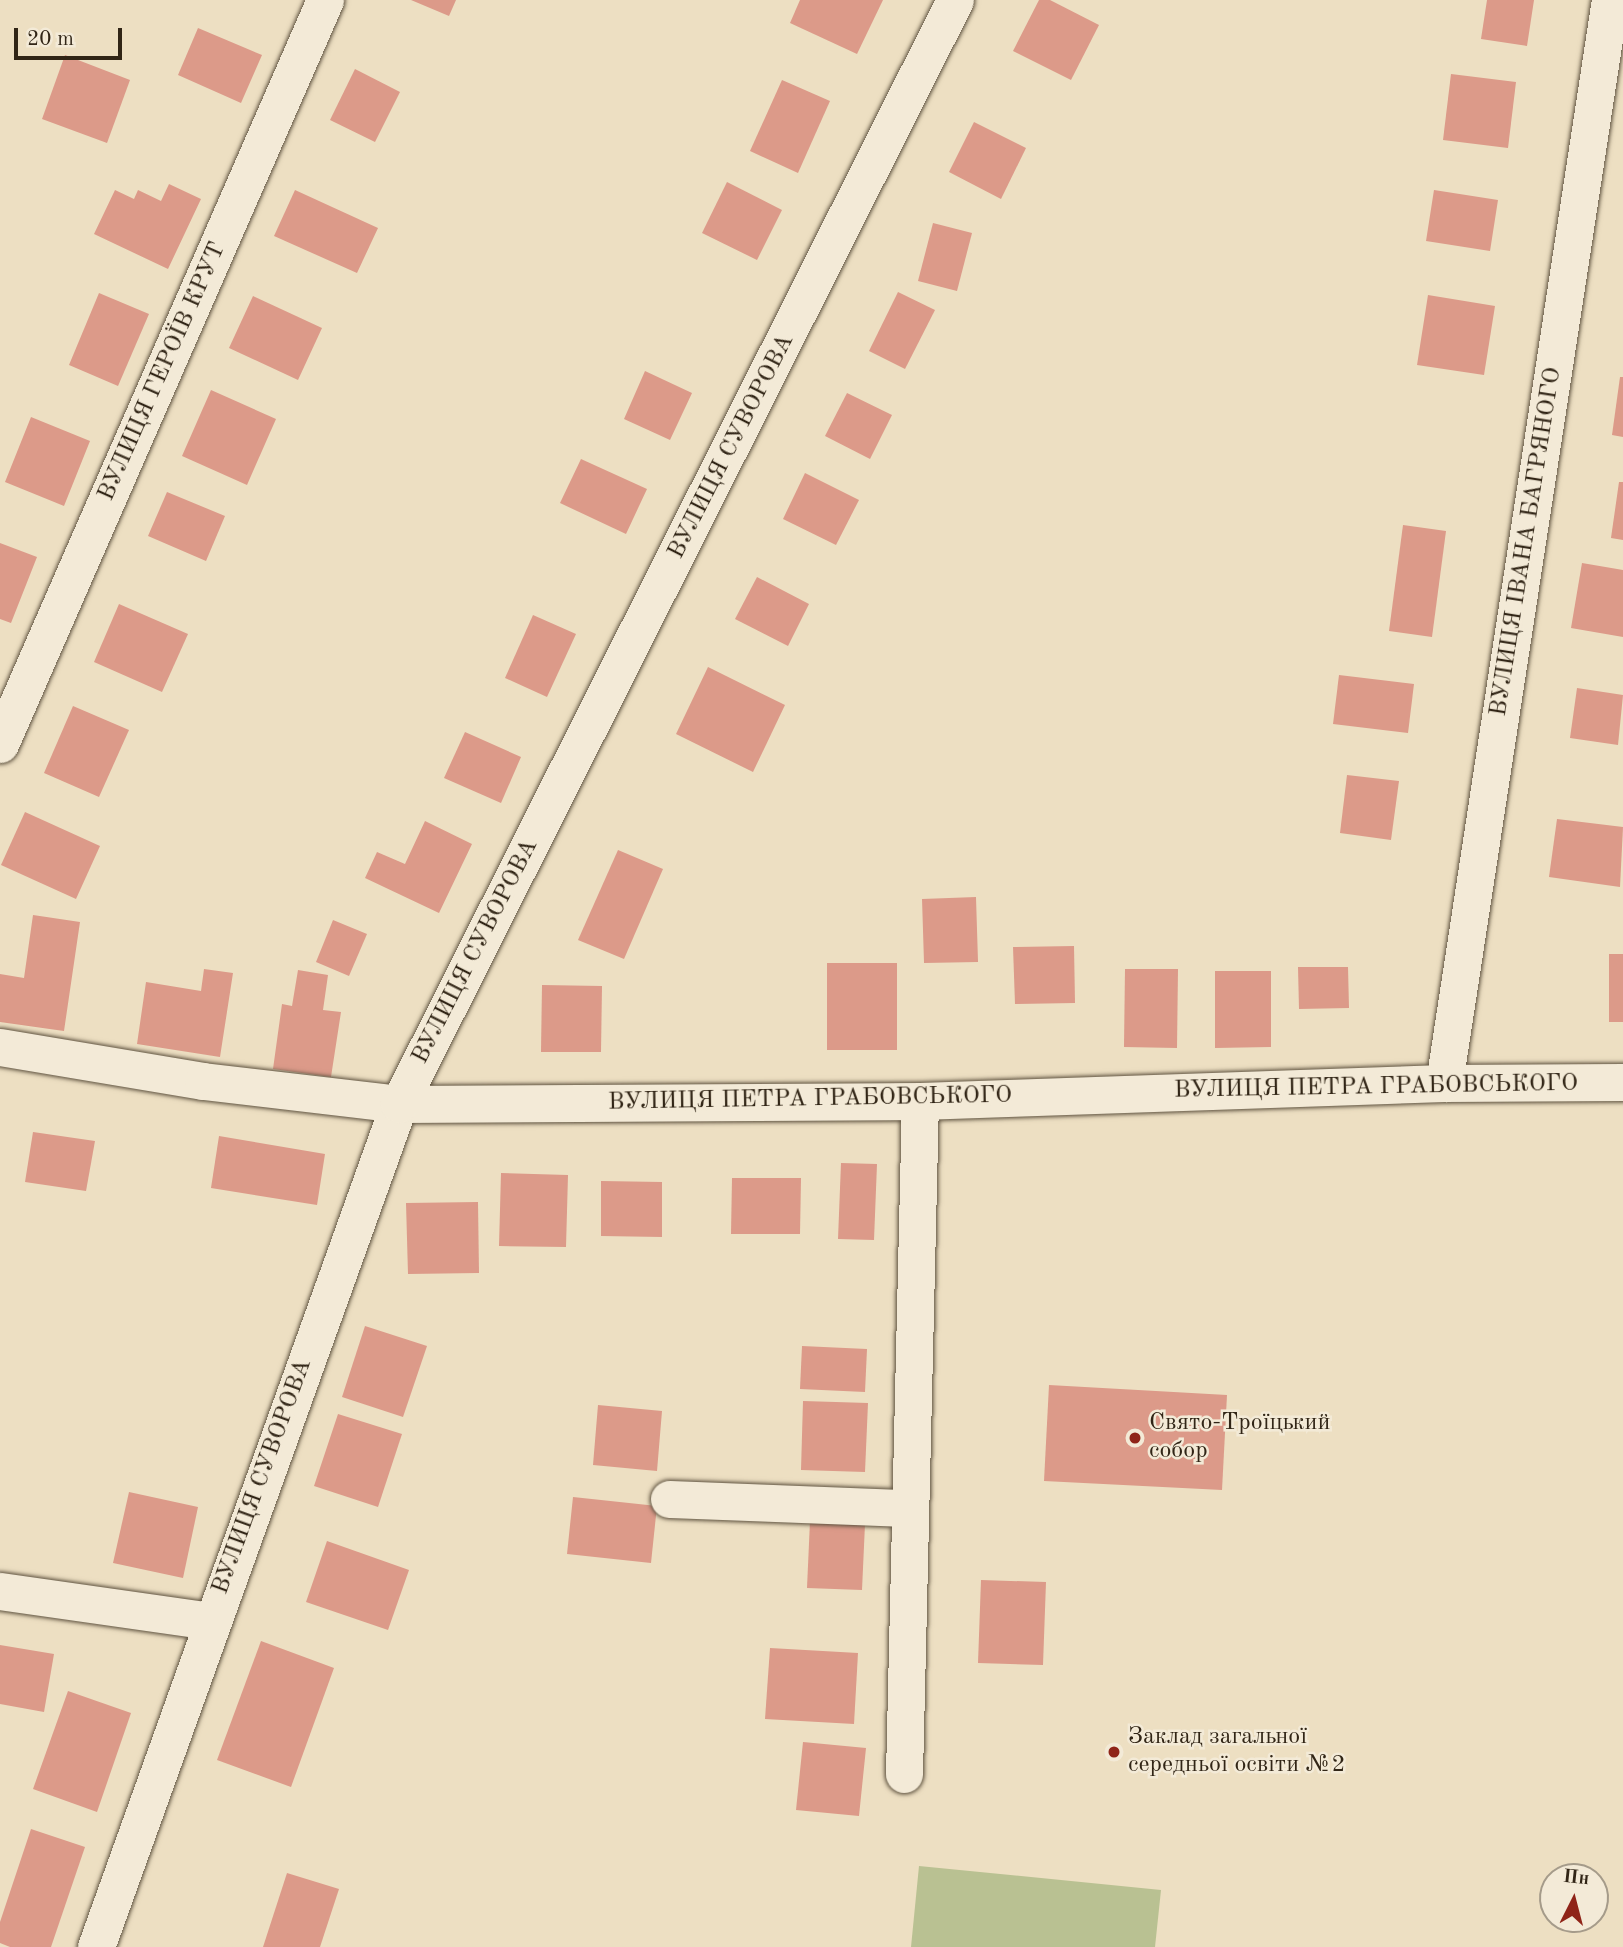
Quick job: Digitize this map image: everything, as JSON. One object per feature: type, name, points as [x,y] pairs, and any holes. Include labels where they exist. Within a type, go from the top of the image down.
[{"type":"street","name":"ВУЛИЦЯ ГЕРОЇВ КРУТ","points":[[0,744],[325,0]]},
{"type":"street","name":"ВУЛИЦЯ СУВОРОВА","points":[[96,1947],[211,1620],[399,1104],[955,0]]},
{"type":"street","name":"ВУЛИЦЯ ІВАНА БАГРЯНОГО","points":[[1444,1083],[1610,0]]},
{"type":"street","name":"ВУЛИЦЯ ПЕТРА ГРАБОВСЬКОГО","points":[[0,1047],[203,1082],[399,1104],[920,1101],[1444,1083],[1623,1083]]},
{"type":"street","points":[[904,1774],[908,1507],[920,1101]]},
{"type":"street","points":[[669,1499],[908,1507]]},
{"type":"street","points":[[0,1591],[211,1620]]},
{"type":"green space","points":[[919,1866],[1161,1890],[1155,1947],[911,1947]]},
{"type":"building","points":[[411,0],[456,0],[449,16]]},
{"type":"building","points":[[800,0],[883,0],[857,54],[790,23]]},
{"type":"building","points":[[1039,0],[1050,0],[1099,25],[1071,80],[1013,51]]},
{"type":"building","points":[[1487,0],[1534,0],[1527,46],[1481,39]]},
{"type":"building","points":[[198,28],[262,55],[241,103],[178,75]]},
{"type":"building","points":[[65,55],[130,80],[107,143],[42,119]]},
{"type":"building","points":[[355,69],[400,92],[375,142],[330,120]]},
{"type":"building","points":[[1451,74],[1516,82],[1508,148],[1443,140]]},
{"type":"building","points":[[782,80],[830,101],[798,173],[750,151]]},
{"type":"building","points":[[974,122],[1026,148],[1001,199],[949,172]]},
{"type":"building","points":[[727,182],[782,210],[757,260],[702,233]]},
{"type":"building","points":[[169,184],[201,199],[168,269],[94,234],[115,190],[134,199],[138,190],[161,201]]},
{"type":"building","points":[[295,190],[378,228],[357,273],[274,236]]},
{"type":"building","points":[[1434,190],[1498,200],[1490,251],[1426,241]]},
{"type":"building","points":[[933,223],[972,233],[957,291],[918,281]]},
{"type":"building","points":[[898,292],[935,310],[905,369],[869,351]]},
{"type":"building","points":[[99,293],[149,314],[118,386],[69,365]]},
{"type":"building","points":[[1428,295],[1495,306],[1484,375],[1417,365]]},
{"type":"building","points":[[253,296],[322,328],[298,380],[229,348]]},
{"type":"building","points":[[645,371],[692,393],[670,440],[624,419]]},
{"type":"building","points":[[1620,377],[1623,377],[1623,437],[1612,435]]},
{"type":"building","points":[[211,390],[276,419],[247,485],[182,456]]},
{"type":"building","points":[[847,393],[892,415],[870,459],[825,436]]},
{"type":"building","points":[[31,417],[90,441],[64,506],[5,482]]},
{"type":"building","points":[[581,459],[647,489],[626,534],[560,503]]},
{"type":"building","points":[[805,473],[859,500],[836,545],[783,519]]},
{"type":"building","points":[[1619,482],[1623,482],[1623,540],[1611,538]]},
{"type":"building","points":[[167,492],[225,516],[206,561],[148,536]]},
{"type":"building","points":[[1403,525],[1446,531],[1432,637],[1389,631]]},
{"type":"building","points":[[0,543],[37,557],[11,623],[0,619]]},
{"type":"building","points":[[1582,563],[1623,570],[1623,637],[1571,628]]},
{"type":"building","points":[[757,577],[809,604],[788,646],[735,619]]},
{"type":"building","points":[[119,604],[188,634],[162,692],[94,662]]},
{"type":"building","points":[[533,615],[576,634],[547,697],[505,678]]},
{"type":"building","points":[[708,667],[785,705],[753,772],[676,734]]},
{"type":"building","points":[[1339,675],[1414,684],[1408,733],[1333,724]]},
{"type":"building","points":[[1577,688],[1623,695],[1618,745],[1570,738]]},
{"type":"building","points":[[73,706],[129,730],[99,797],[44,773]]},
{"type":"building","points":[[465,732],[521,757],[501,803],[444,778]]},
{"type":"building","points":[[1347,775],[1399,781],[1391,840],[1340,833]]},
{"type":"building","points":[[25,812],[100,846],[76,899],[1,865]]},
{"type":"building","points":[[1557,819],[1623,827],[1620,887],[1549,877]]},
{"type":"building","points":[[425,821],[472,844],[439,913],[365,878],[377,852],[405,864]]},
{"type":"building","points":[[618,850],[663,869],[624,959],[578,940]]},
{"type":"building","points":[[976,897],[978,962],[924,963],[922,899]]},
{"type":"building","points":[[33,915],[80,922],[64,1031],[0,1022],[0,974],[24,978]]},
{"type":"building","points":[[333,920],[367,934],[349,976],[316,962]]},
{"type":"building","points":[[1074,946],[1075,1003],[1015,1004],[1013,947]]},
{"type":"building","points":[[1609,954],[1623,954],[1623,1022],[1609,1022]]},
{"type":"building","points":[[827,963],[897,963],[897,1050],[827,1050]]},
{"type":"building","points":[[1298,967],[1348,967],[1349,1008],[1299,1009]]},
{"type":"building","points":[[204,969],[233,973],[220,1057],[137,1044],[146,982],[201,991]]},
{"type":"building","points":[[1125,969],[1178,969],[1177,1048],[1124,1047]]},
{"type":"building","points":[[298,970],[328,975],[323,1010],[341,1012],[331,1077],[273,1069],[282,1004],[292,1006]]},
{"type":"building","points":[[1215,971],[1271,971],[1271,1047],[1215,1048]]},
{"type":"building","points":[[542,985],[602,986],[601,1052],[541,1052]]},
{"type":"building","points":[[33,1132],[95,1141],[86,1191],[25,1182]]},
{"type":"building","points":[[219,1136],[325,1154],[317,1205],[211,1188]]},
{"type":"building","points":[[841,1163],[877,1164],[874,1240],[838,1239]]},
{"type":"building","points":[[501,1173],[568,1175],[566,1247],[499,1246]]},
{"type":"building","points":[[732,1178],[801,1178],[800,1234],[731,1234]]},
{"type":"building","points":[[601,1181],[662,1182],[662,1237],[601,1236]]},
{"type":"building","points":[[478,1202],[479,1273],[408,1274],[406,1203]]},
{"type":"building","points":[[365,1326],[427,1346],[403,1417],[342,1397]]},
{"type":"building","points":[[802,1346],[867,1349],[865,1392],[800,1389]]},
{"type":"building","name":"Свято-Троїцький собор","points":[[1049,1385],[1227,1395],[1222,1490],[1044,1481]]},
{"type":"building","points":[[803,1401],[868,1403],[865,1472],[801,1470]]},
{"type":"building","points":[[598,1405],[662,1411],[657,1471],[593,1465]]},
{"type":"building","points":[[338,1414],[402,1434],[378,1507],[314,1486]]},
{"type":"building","points":[[129,1492],[198,1507],[183,1578],[113,1563]]},
{"type":"building","points":[[573,1497],[657,1506],[651,1563],[567,1554]]},
{"type":"building","points":[[810,1521],[865,1524],[862,1590],[807,1588]]},
{"type":"building","points":[[327,1541],[409,1570],[388,1630],[306,1602]]},
{"type":"building","points":[[981,1580],[1046,1582],[1043,1665],[978,1663]]},
{"type":"building","points":[[261,1641],[334,1668],[291,1787],[217,1760]]},
{"type":"building","points":[[0,1645],[54,1654],[44,1712],[0,1704]]},
{"type":"building","points":[[770,1648],[858,1653],[854,1724],[765,1719]]},
{"type":"building","points":[[68,1691],[131,1713],[97,1812],[33,1789]]},
{"type":"building","points":[[803,1742],[866,1748],[859,1816],[796,1810]]},
{"type":"building","points":[[31,1829],[85,1847],[51,1947],[10,1947],[0,1943],[0,1922]]},
{"type":"building","points":[[287,1873],[339,1889],[320,1947],[263,1947]]},
{"type":"place","name":"Свято-Троїцький собор","points":[[1135,1438]]},
{"type":"place","name":"Заклад загальної середньої освіти №2","points":[[1114,1752]]}]
